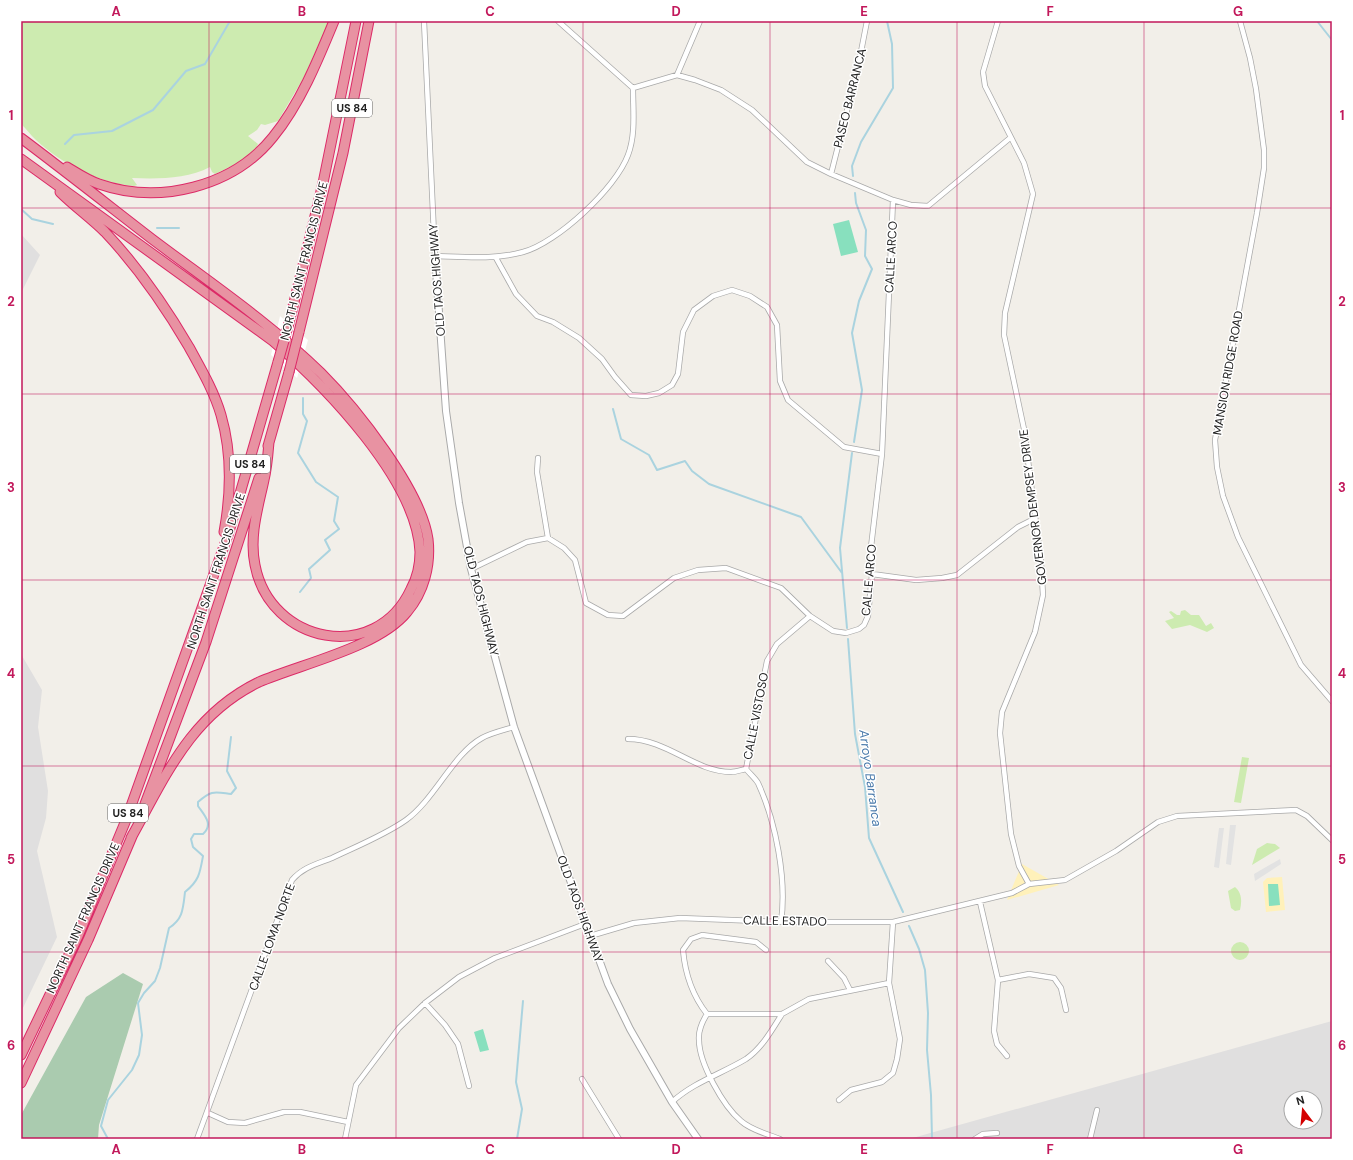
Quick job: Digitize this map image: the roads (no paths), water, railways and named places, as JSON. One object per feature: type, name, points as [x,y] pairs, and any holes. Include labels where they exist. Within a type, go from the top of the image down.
[{"type":"highway","points":[[21,138],[86,179],[114,188],[133,191],[164,192],[193,188],[213,181],[243,165],[273,137],[304,87],[334,21]]},
{"type":"highway","name":"NORTH SAINT FRANCIS DRIVE","points":[[21,1055],[78,936],[126,820],[219,564],[244,486],[289,323],[323,183],[356,21]]},
{"type":"highway","name":"NORTH SAINT FRANCIS DRIVE","points":[[21,1083],[88,940],[131,838],[203,649],[244,527],[289,372],[343,153],[368,21]]},
{"type":"highway","points":[[30,144],[275,332],[321,374],[359,417],[398,472],[418,508],[427,536],[429,556],[424,581],[417,598],[406,614],[395,624],[370,640],[258,682],[245,688],[216,709],[203,722],[184,747],[131,838]]},
{"type":"highway","points":[[21,159],[273,341],[301,365],[325,389],[356,426],[373,449],[405,501],[416,527],[419,544],[418,573],[408,597],[391,617],[369,630],[347,636],[323,635],[299,627],[281,614],[265,594],[255,566],[253,544],[255,519],[265,478],[269,442]]},
{"type":"highway","points":[[30,166],[103,231],[127,258],[162,303],[207,378],[221,415],[229,457],[230,498],[219,564]]},
{"type":"street","name":"OLD TAOS HIGHWAY","points":[[424,21],[435,256],[446,411],[459,503],[471,569],[514,727],[608,984],[630,1030],[672,1102],[698,1139]]},
{"type":"street","points":[[435,256],[496,258],[524,252],[549,240],[577,218],[611,184],[621,170],[629,154],[634,126],[633,88],[558,21]]},
{"type":"street","points":[[677,75],[700,21]]},
{"type":"street","name":"PASEO BARRANCA","points":[[831,174],[858,67],[867,21]]},
{"type":"street","name":"GOVERNOR DEMPSEY DRIVE","points":[[998,21],[983,72],[985,86],[1024,163],[1033,194],[1005,313],[1004,335],[1024,429],[1034,520],[1041,562],[1043,594],[1035,632],[1002,712],[1000,732],[1011,834],[1018,866],[1029,884]]},
{"type":"street","name":"MANSION RIDGE ROAD","points":[[1240,21],[1250,58],[1256,89],[1264,150],[1264,168],[1215,440],[1217,467],[1223,496],[1238,537],[1301,664],[1332,701]]},
{"type":"street","points":[[633,88],[677,75],[721,90],[752,110],[807,162],[831,174],[893,200],[911,205],[928,206],[1010,138]]},
{"type":"street","name":"CALLE ARCO","points":[[548,538],[564,548],[575,560],[586,603],[608,615],[623,616],[674,578],[698,570],[726,568],[781,588],[810,616],[833,631],[846,633],[859,629],[864,625],[868,616],[872,574],[871,547],[882,454],[893,200]]},
{"type":"street","points":[[496,258],[516,294],[537,316],[553,322],[579,338],[602,359],[631,395],[646,396],[659,393],[672,385],[678,374],[683,332],[694,310],[713,296],[732,290],[750,296],[767,307],[777,325],[780,381],[788,400],[844,446],[882,454]]},
{"type":"street","points":[[471,569],[527,542],[548,538],[537,472],[538,458]]},
{"type":"street","points":[[872,574],[916,580],[957,575],[1018,527],[1034,520]]},
{"type":"street","name":"CALLE VISTOSO","points":[[781,922],[784,901],[775,833],[757,782],[746,769],[767,661],[777,644],[810,616]]},
{"type":"street","name":"CALLE LOMA NORTE","points":[[197,1139],[208,1113],[292,880],[299,872],[308,866],[355,847],[405,821],[418,810],[467,750],[482,738],[514,727]]},
{"type":"street","points":[[628,739],[642,739],[660,744],[708,768],[730,772],[746,769]]},
{"type":"street","points":[[1029,884],[1065,880],[1116,851],[1158,822],[1177,816],[1296,810],[1307,816],[1332,840]]},
{"type":"street","name":"CALLE ESTADO","points":[[590,936],[634,923],[680,918],[781,922],[893,922],[980,902],[1012,893],[1029,884]]},
{"type":"street","points":[[980,902],[998,980],[994,1031],[997,1044],[1007,1056]]},
{"type":"street","points":[[839,1100],[851,1090],[882,1082],[893,1073],[900,1039],[889,983],[893,922]]},
{"type":"street","points":[[346,1139],[356,1085],[399,1028],[425,1003],[459,977],[495,958],[585,924]]},
{"type":"street","points":[[707,1014],[698,1002],[691,988],[684,963],[683,950],[691,939],[702,935],[744,939],[756,942],[766,950]]},
{"type":"street","points":[[828,961],[844,978],[850,990]]},
{"type":"street","points":[[998,980],[1029,974],[1054,978],[1061,988],[1066,1010]]},
{"type":"street","points":[[707,1014],[782,1014],[809,999],[889,983]]},
{"type":"street","points":[[425,1003],[446,1025],[458,1044],[469,1086]]},
{"type":"street","points":[[707,1014],[701,1024],[698,1040],[710,1076],[728,1108],[741,1121],[780,1139]]},
{"type":"street","points":[[672,1102],[685,1090],[747,1058],[766,1040],[782,1014]]},
{"type":"street","points":[[582,1079],[619,1139]]},
{"type":"street","points":[[1090,1139],[1096,1110]]},
{"type":"street","points":[[208,1113],[228,1122],[245,1123],[284,1112],[300,1112],[348,1122]]},
{"type":"street","points":[[975,1139],[983,1134],[996,1132]]},
{"type":"waterway","points":[[65,144],[74,135],[112,131],[153,110],[186,71],[205,64],[230,21]]},
{"type":"waterway","name":"Arroyo Barranca","points":[[853,176],[852,166],[861,142],[893,88],[892,44],[887,21]]},
{"type":"waterway","points":[[1317,21],[1332,40]]},
{"type":"waterway","name":"Arroyo Barranca","points":[[854,442],[862,390],[852,333],[859,301],[872,269],[865,256],[866,230],[856,203],[855,193]]},
{"type":"waterway","points":[[21,209],[32,219],[53,224]]},
{"type":"waterway","points":[[157,228],[179,228]]},
{"type":"waterway","points":[[300,592],[311,578],[309,569],[330,550],[325,540],[339,529],[334,521],[338,497],[316,482],[298,453],[307,421],[303,414],[303,398]]},
{"type":"waterway","points":[[613,409],[621,439],[649,455],[657,470],[685,461],[692,471],[709,484],[801,517],[842,573]]},
{"type":"waterway","name":"Arroyo Barranca","points":[[847,628],[840,548],[852,453]]},
{"type":"waterway","name":"Arroyo Barranca","points":[[848,639],[855,734],[865,787],[869,838],[903,912]]},
{"type":"waterway","points":[[108,1139],[101,1126],[108,1100],[132,1070],[139,1055],[142,1035],[138,1003],[144,993],[155,981],[160,968],[169,928],[174,925],[180,917],[185,892],[190,888],[200,872],[203,856],[193,847],[191,839],[194,834],[203,834],[208,827],[208,823],[198,806],[198,802],[207,795],[213,793],[231,794],[236,788],[227,771],[231,737]]},
{"type":"waterway","name":"Arroyo Barranca","points":[[909,926],[919,949],[925,970],[928,1013],[927,1050],[931,1095],[932,1139]]},
{"type":"waterway","points":[[517,1139],[522,1109],[516,1082],[523,1001]]}]
